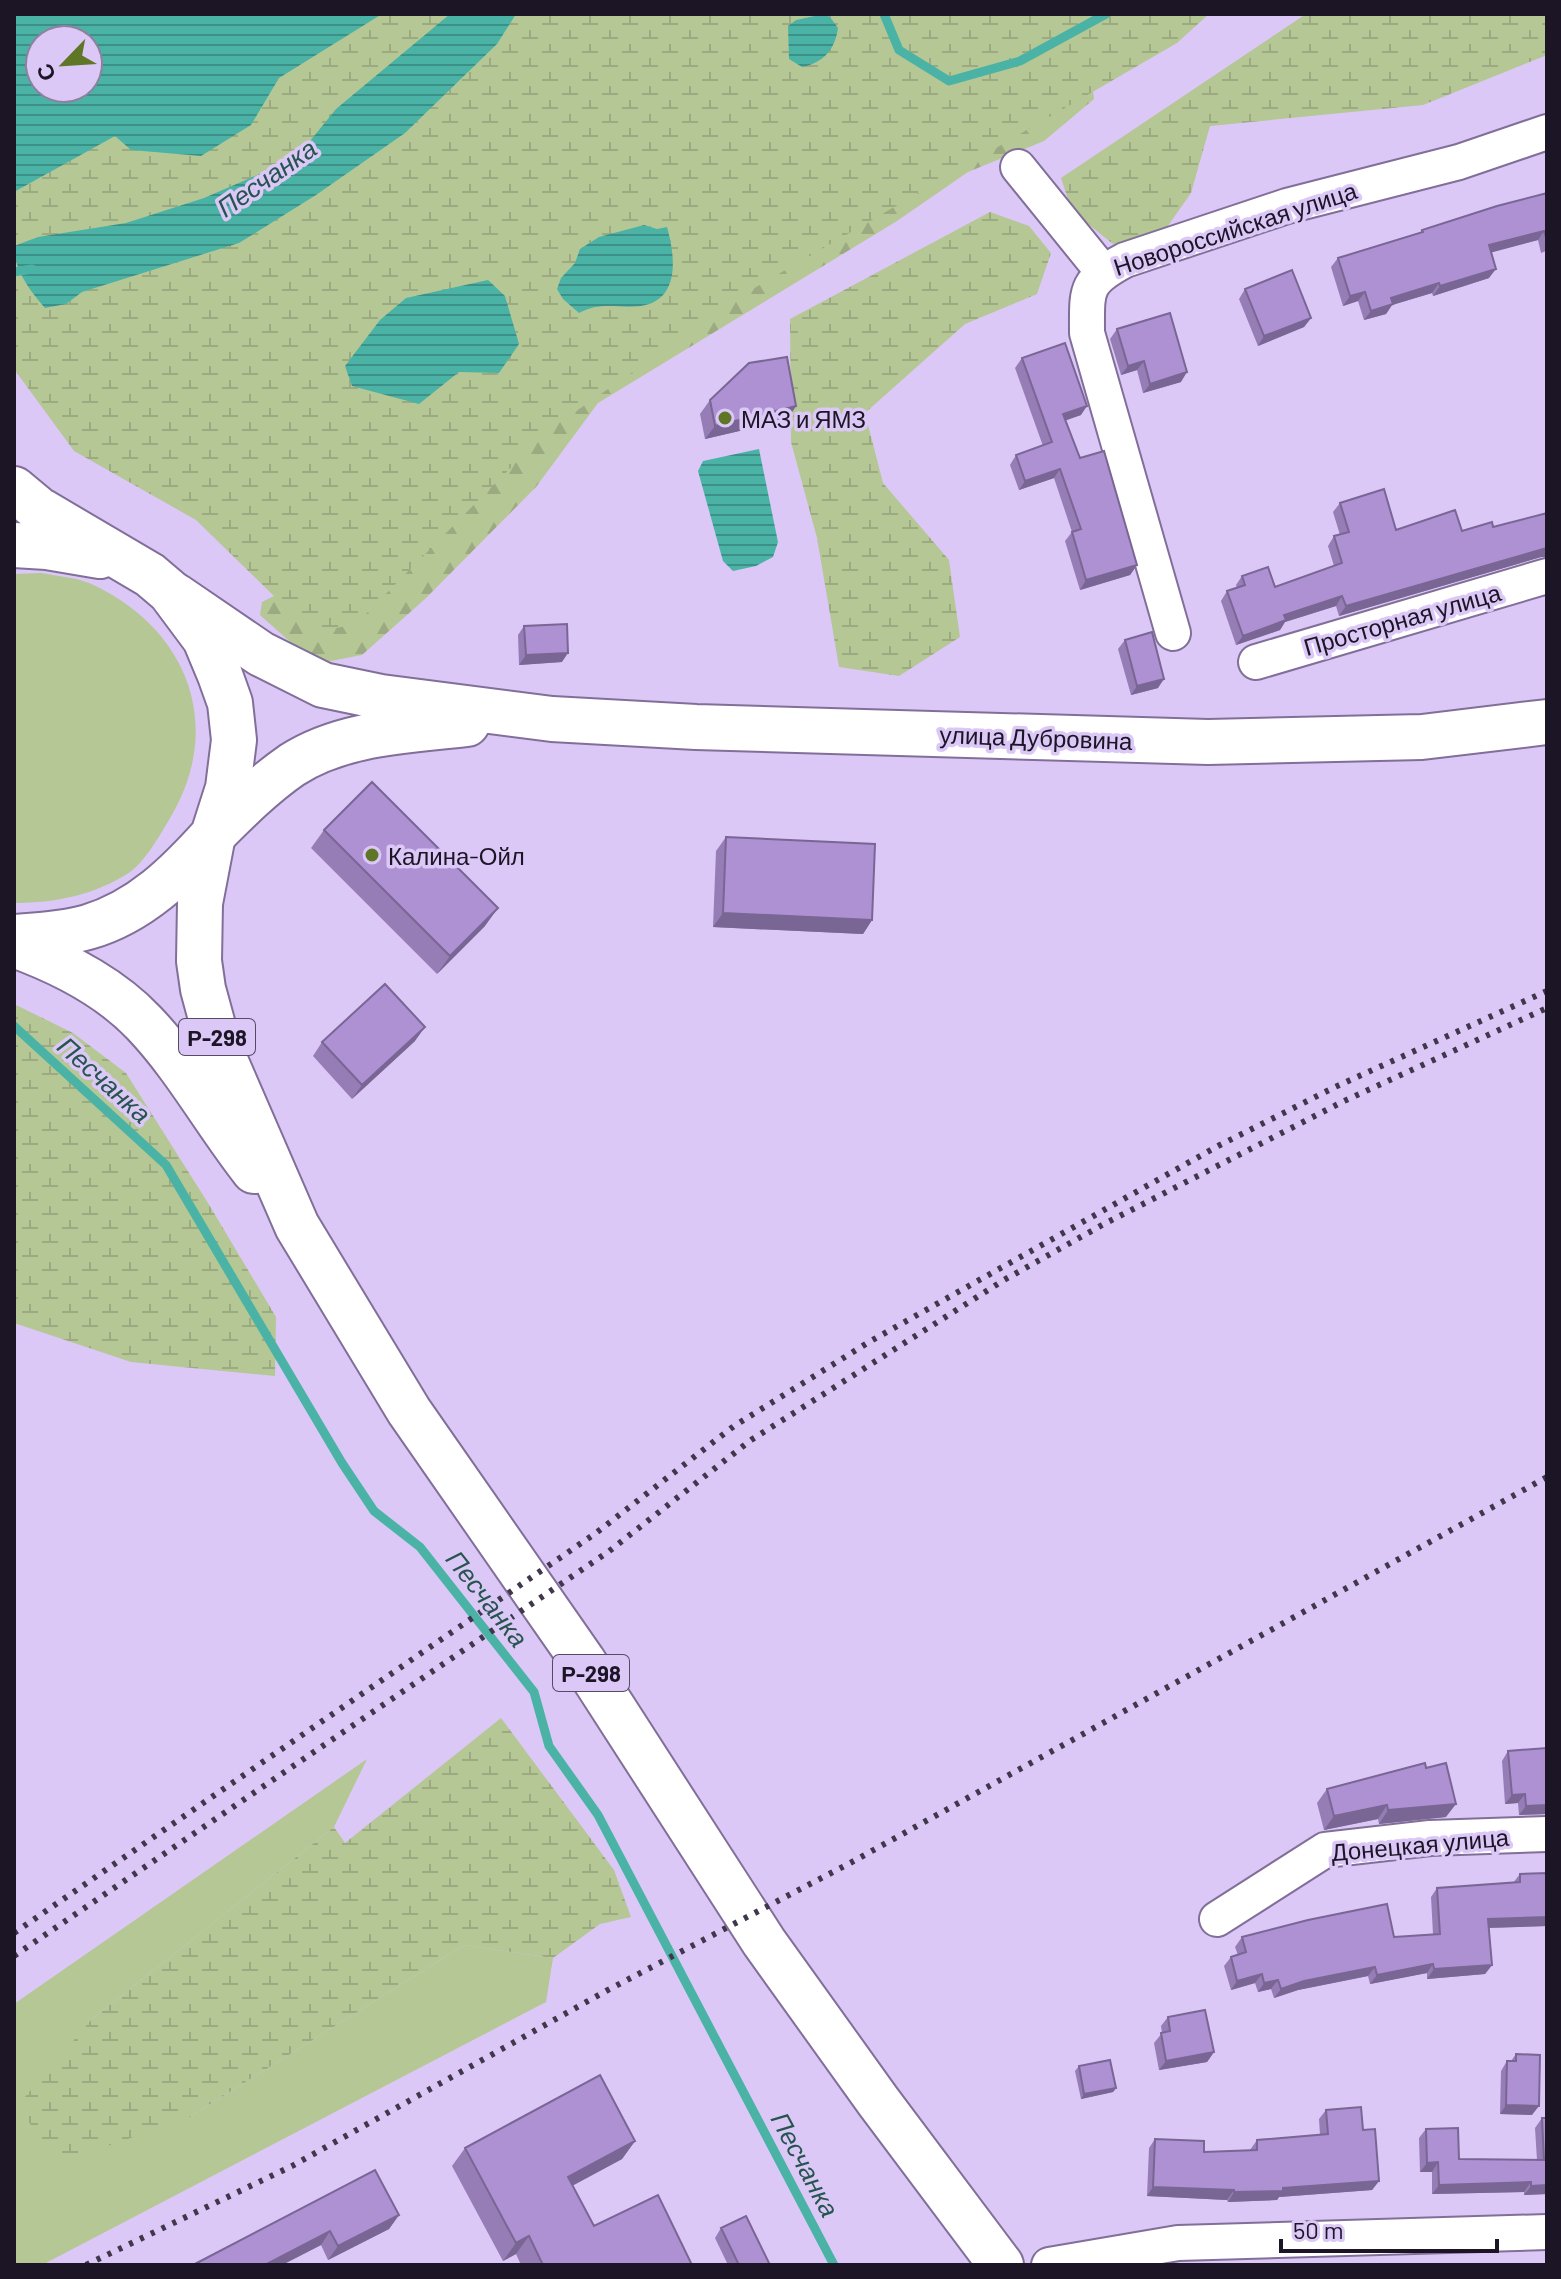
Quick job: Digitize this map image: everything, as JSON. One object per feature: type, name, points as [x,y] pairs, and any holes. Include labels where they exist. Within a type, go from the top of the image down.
[{"type":"main road","name":"Р-298","points":[[14,489],[38,509],[130,563],[170,592],[205,639],[230,703],[234,740],[230,776],[213,835],[200,903],[199,961],[218,1044],[297,1226]]},
{"type":"main road","name":"Р-298","points":[[14,545],[78,551],[130,563]]},
{"type":"main road","points":[[170,592],[249,646],[323,685],[381,697],[525,716]]},
{"type":"main road","points":[[213,835],[243,805],[294,764],[338,744],[360,738],[525,716]]},
{"type":"main road","name":"улица Дубровина","points":[[525,716],[696,727],[1208,742],[1422,737],[1547,722]]},
{"type":"main road","name":"Р-298","points":[[14,937],[62,933],[90,926],[127,910],[183,868],[213,835]]},
{"type":"main road","name":"Р-298","points":[[14,945],[50,958],[80,975],[113,996],[143,1022],[297,1226],[409,1411],[583,1661],[764,1942],[1001,2265]]},
{"type":"street","name":"Новороссийская улица","points":[[1173,633],[1087,333],[1087,293],[1103,272],[1125,260],[1287,206],[1459,162],[1547,132]]},
{"type":"street","points":[[1018,167],[1103,272]]},
{"type":"street","name":"Просторная улица","points":[[1256,662],[1547,576]]},
{"type":"street","name":"Донецкая улица","points":[[1217,1919],[1325,1850],[1430,1838],[1547,1834]]},
{"type":"street","points":[[1049,2265],[1178,2243],[1547,2232]]},
{"type":"green space","points":[[14,14],[1209,14],[1177,43],[751,290],[546,432],[357,623],[313,634],[196,520],[74,451],[14,369]]},
{"type":"green space","points":[[1306,14],[1547,14],[1547,55],[1423,105],[1210,126],[1191,193],[1165,230],[1113,244],[1072,211],[1061,178]]},
{"type":"green space","points":[[1089,60],[1094,99],[1044,141],[968,172],[897,221],[598,403],[536,487],[425,599],[362,655],[315,664],[260,615],[262,602],[368,549]]},
{"type":"green space","points":[[990,212],[1029,226],[1051,253],[1037,294],[965,324],[865,413],[883,483],[949,560],[960,637],[899,676],[839,667],[817,538],[791,442],[790,319]]},
{"type":"green space","points":[[41,573],[89,583],[122,601],[150,624],[171,650],[186,679],[194,710],[195,744],[188,778],[173,813],[154,845],[136,867],[117,880],[89,892],[59,899],[14,903],[14,574]]},
{"type":"green space","points":[[14,1004],[73,1033],[126,1073],[276,1317],[275,1376],[131,1362],[14,1323]]},
{"type":"green space","points":[[501,1718],[614,1870],[631,1917],[600,1924],[553,1958],[464,1945],[188,2118],[56,2164],[18,2105],[92,2019],[334,1827],[345,1843]]},
{"type":"green space","points":[[367,1759],[334,1827],[92,2019],[188,2118],[464,1945],[553,1958],[546,2002],[42,2265],[14,2265],[14,2004]]},
{"type":"water","points":[[14,14],[382,14],[279,78],[251,125],[201,156],[131,150],[115,136],[14,192]]},
{"type":"water","points":[[450,14],[516,14],[497,44],[405,133],[316,195],[239,243],[82,292],[66,304],[45,308],[29,287],[20,272],[14,246],[38,237],[126,223],[204,198],[278,166],[310,141],[336,109]]},
{"type":"water","points":[[824,14],[838,28],[834,43],[822,59],[802,67],[789,59],[788,26],[796,20]]},
{"type":"water","points":[[644,225],[657,229],[667,227],[673,263],[669,286],[663,295],[641,306],[602,306],[579,313],[563,299],[557,289],[561,278],[575,263],[580,249],[599,237]]},
{"type":"water","points":[[488,280],[505,296],[519,344],[499,373],[459,372],[419,404],[352,386],[345,366],[380,320],[406,298]]},
{"type":"water","points":[[759,449],[778,542],[773,557],[756,566],[733,571],[723,561],[698,471],[703,461]]},
{"type":"building","points":[[1547,193],[1547,240],[1544,231],[1489,245],[1496,269],[1391,298],[1393,304],[1371,311],[1365,292],[1350,296],[1338,258],[1497,206]]},
{"type":"building","points":[[1292,270],[1311,318],[1264,336],[1245,289]]},
{"type":"building","points":[[1170,313],[1187,372],[1150,384],[1144,361],[1128,366],[1117,329]]},
{"type":"building","points":[[1065,343],[1087,406],[1063,414],[1080,458],[1104,451],[1137,565],[1086,580],[1072,532],[1081,529],[1060,469],[1025,481],[1016,455],[1052,442],[1022,358]]},
{"type":"building","points":[[787,357],[796,406],[715,426],[710,400],[749,363]]},
{"type":"building","points":[[1384,489],[1396,530],[1455,510],[1462,531],[1492,522],[1493,527],[1547,513],[1547,548],[1346,606],[1342,596],[1284,615],[1286,620],[1243,636],[1227,591],[1245,585],[1242,576],[1268,567],[1275,587],[1342,563],[1334,536],[1349,532],[1340,503]]},
{"type":"building","points":[[567,624],[568,653],[526,655],[524,626]]},
{"type":"building","points":[[1152,632],[1164,679],[1137,686],[1125,640]]},
{"type":"building","points":[[372,782],[498,908],[450,956],[324,830]]},
{"type":"building","points":[[726,837],[875,844],[872,920],[723,913]]},
{"type":"building","points":[[385,984],[425,1027],[362,1085],[322,1042]]},
{"type":"building","points":[[1547,1748],[1547,1805],[1526,1806],[1525,1794],[1512,1795],[1508,1751]]},
{"type":"building","points":[[1425,1763],[1426,1768],[1446,1763],[1456,1804],[1388,1810],[1387,1805],[1334,1816],[1327,1789]]},
{"type":"building","points":[[1547,1873],[1547,1917],[1488,1919],[1492,1965],[1434,1969],[1433,1964],[1377,1975],[1375,1967],[1304,1981],[1281,1989],[1278,1980],[1264,1983],[1262,1974],[1237,1981],[1231,1957],[1246,1952],[1242,1937],[1387,1904],[1394,1937],[1440,1934],[1437,1888],[1520,1882],[1520,1874]]},
{"type":"building","points":[[1205,2010],[1214,2052],[1166,2061],[1161,2033],[1170,2031],[1168,2017]]},
{"type":"building","points":[[1516,2054],[1540,2055],[1539,2106],[1506,2105],[1507,2061],[1516,2061]]},
{"type":"building","points":[[1110,2060],[1116,2088],[1084,2094],[1079,2066]]},
{"type":"building","points":[[600,2075],[635,2141],[568,2177],[594,2226],[658,2195],[692,2265],[543,2265],[529,2236],[516,2243],[465,2148]]},
{"type":"building","points":[[1361,2107],[1363,2130],[1375,2129],[1379,2181],[1283,2188],[1283,2191],[1234,2192],[1153,2187],[1155,2139],[1204,2141],[1204,2152],[1257,2150],[1257,2140],[1328,2134],[1326,2110]]},
{"type":"building","points":[[1542,2118],[1547,2118],[1547,2185],[1531,2186],[1531,2182],[1439,2185],[1438,2162],[1427,2163],[1426,2129],[1458,2128],[1459,2159],[1544,2160]]},
{"type":"building","points":[[375,2170],[399,2215],[338,2246],[330,2231],[265,2265],[193,2265]]},
{"type":"building","points":[[746,2216],[770,2265],[739,2265],[721,2228]]},
{"type":"waterway","name":"Песчанка","points":[[884,14],[899,50],[949,81],[1020,61],[1106,14]]},
{"type":"waterway","name":"Песчанка","points":[[14,272],[32,269]]},
{"type":"waterway","name":"Песчанка","points":[[14,1026],[166,1165],[342,1463],[374,1511],[420,1547],[534,1692],[549,1746],[598,1815],[834,2265]]},
{"type":"railway","points":[[14,1933],[596,1533],[734,1426],[869,1342],[1218,1146],[1335,1087],[1547,991]]},
{"type":"railway","points":[[14,1956],[608,1552],[751,1440],[1004,1280],[1104,1224],[1344,1101],[1547,1008]]},
{"type":"railway","points":[[86,2265],[292,2166],[606,1991],[852,1862],[1547,1477]]},
{"type":"place","name":"МАЗ и ЯМЗ","points":[[725,418]]},
{"type":"place","name":"Калина-Ойл","points":[[372,855]]}]
